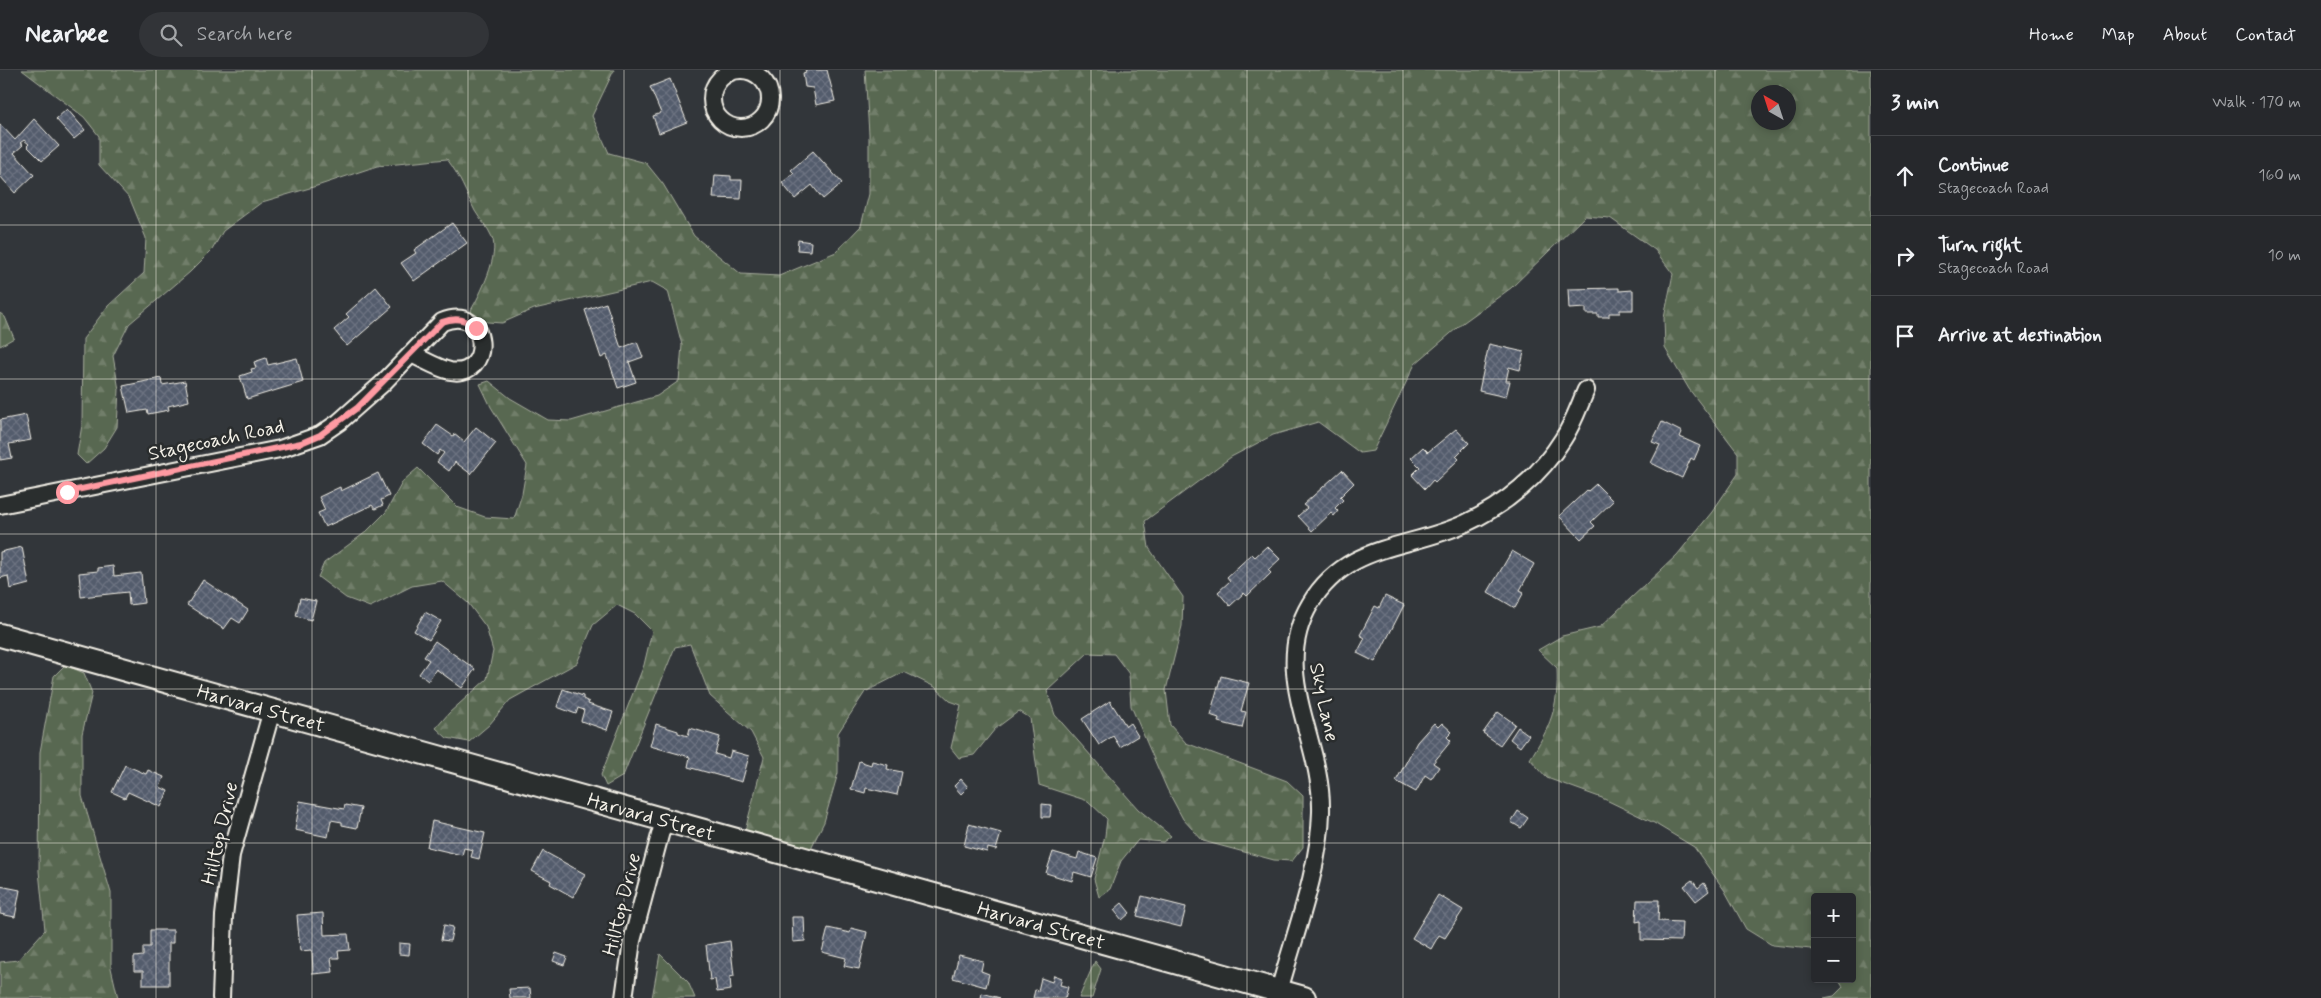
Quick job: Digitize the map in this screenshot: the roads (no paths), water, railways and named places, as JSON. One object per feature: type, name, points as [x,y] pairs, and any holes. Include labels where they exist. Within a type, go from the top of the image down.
[{"type":"main road","name":"Harvard Street","points":[[0,634],[1304,998]]},
{"type":"street","name":"Stagecoach Road","points":[[0,505],[280,449],[301,443],[320,435],[357,408],[411,354]]},
{"type":"street","name":"Sky Lane","points":[[1279,991],[1315,861],[1321,814],[1319,771],[1295,679],[1293,662],[1300,626],[1309,606],[1321,587],[1355,559],[1374,551],[1458,526],[1490,510],[1512,495],[1532,478],[1564,438],[1586,390]]},
{"type":"street","name":"Hilltop Drive","points":[[221,998],[224,916],[231,855],[272,710]]},
{"type":"street","name":"Hilltop Drive","points":[[624,998],[632,941],[664,820]]}]
